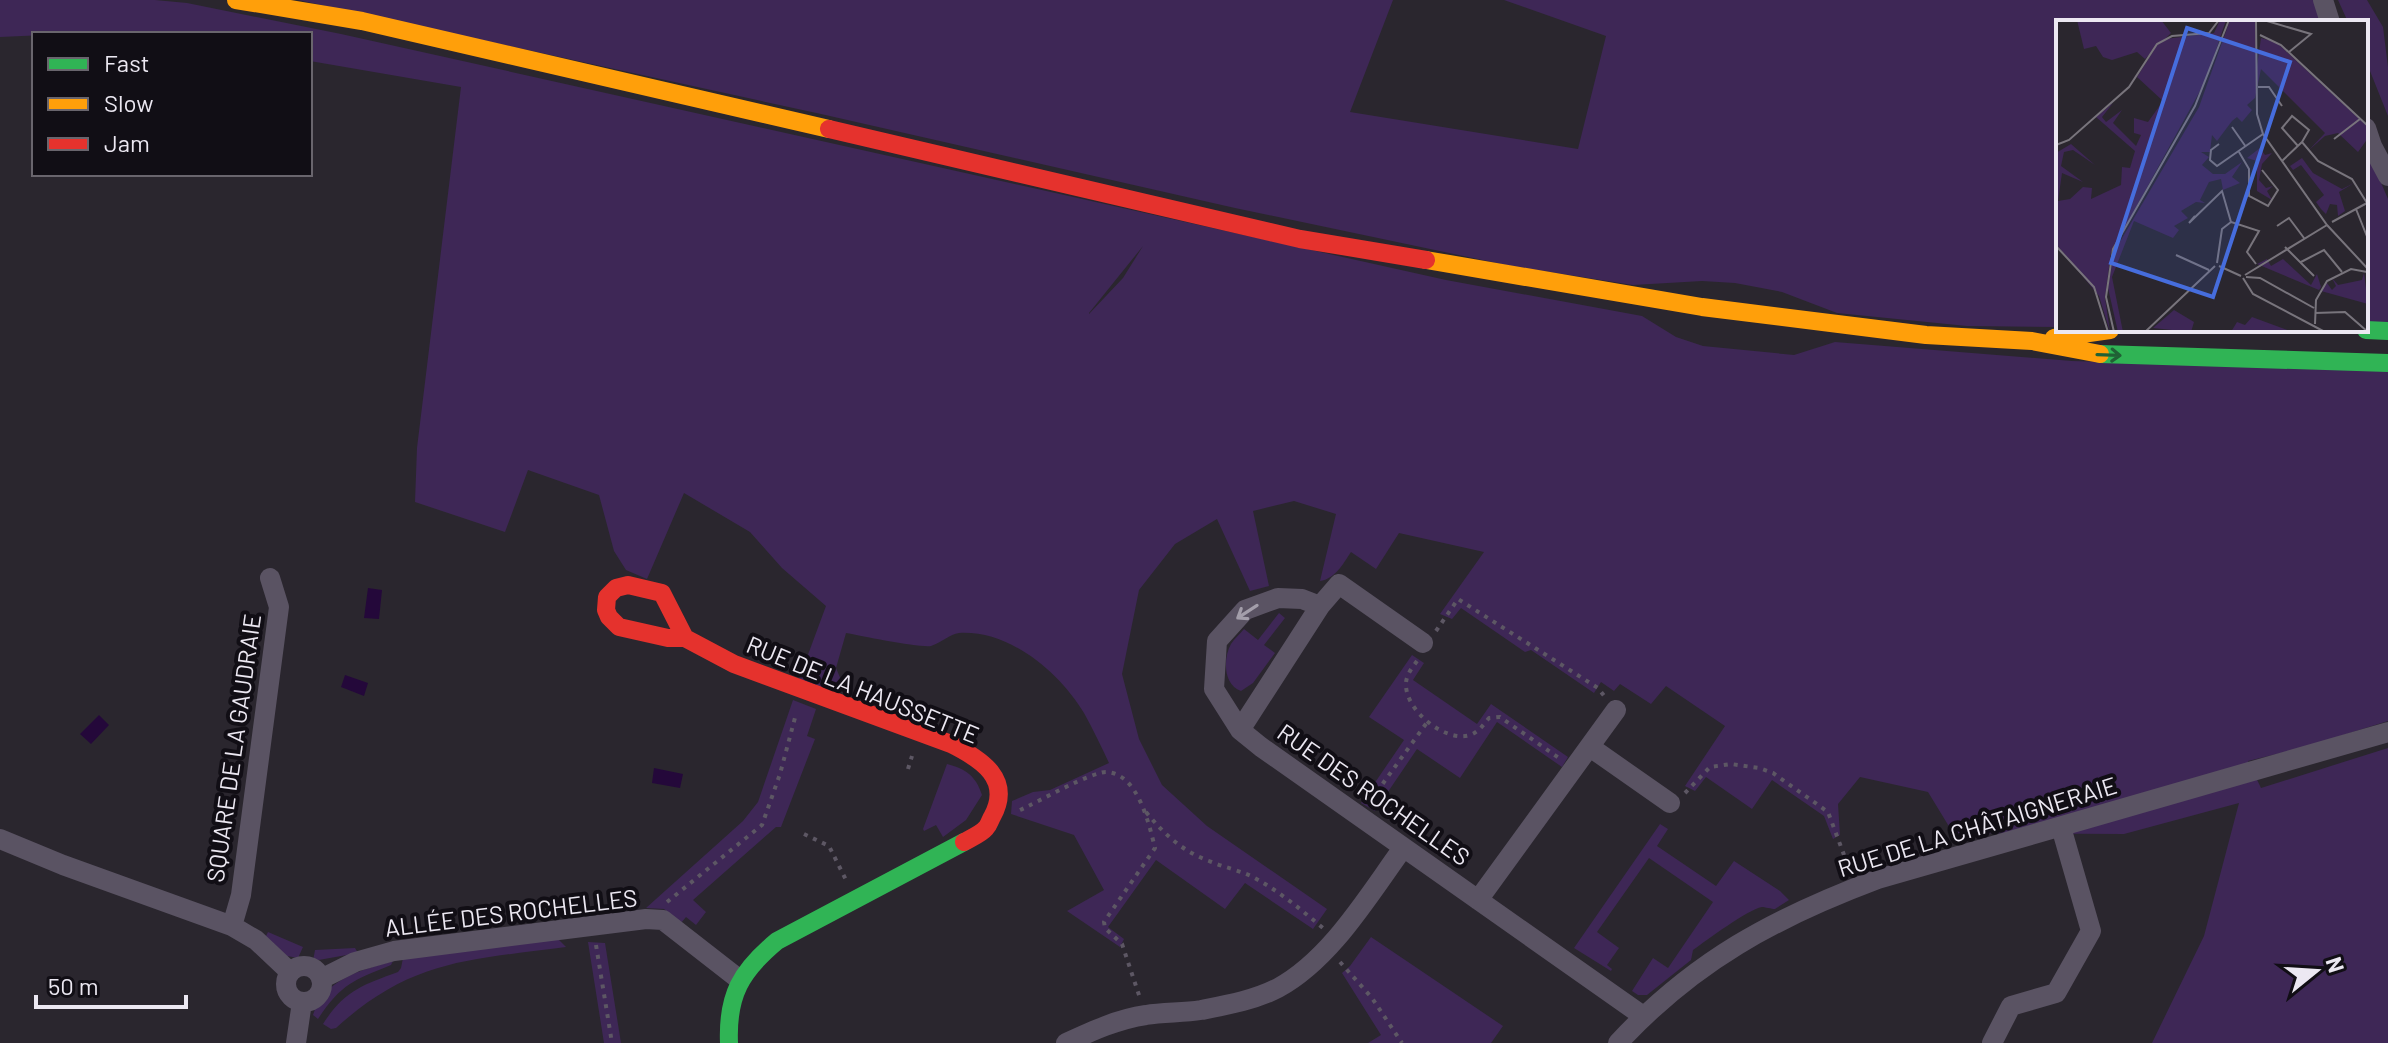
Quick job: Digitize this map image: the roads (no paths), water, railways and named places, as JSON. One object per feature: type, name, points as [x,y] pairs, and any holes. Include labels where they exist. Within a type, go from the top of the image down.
[{"type":"main road","points":[[236,0],[377,24],[1300,239],[1702,307],[1926,335],[2032,341],[2094,354],[2388,363]]},
{"type":"main road","points":[[2368,330],[2388,331]]},
{"type":"main road","points":[[2032,341],[2096,332]]},
{"type":"main road","name":"RUE DE LA HAUSSETTE","points":[[685,638],[734,664],[951,744],[976,757],[994,775],[1000,796],[986,828],[951,851],[777,941],[757,958],[740,980],[732,998],[727,1023],[729,1043]]},
{"type":"street","points":[[2323,0],[2329,20]]},
{"type":"street","points":[[2368,134],[2388,176]]},
{"type":"street","name":"SQUARE DE LA GAUDRAIE","points":[[232,926],[241,895],[279,607],[270,578]]},
{"type":"street","name":"RUE DES ROCHELLES","points":[[1240,730],[1320,606],[1339,584],[1421,650]]},
{"type":"street","name":"RUE DES ROCHELLES","points":[[1320,606],[1302,599],[1278,598],[1245,610],[1217,641],[1214,689],[1240,730],[1643,1016]]},
{"type":"street","name":"RUE DES ROCHELLES","points":[[1478,900],[1616,710]]},
{"type":"street","name":"RUE DE LA CHÂTAIGNERAIE","points":[[1618,1043],[1680,983],[1717,957],[1812,905],[1856,887],[2388,732]]},
{"type":"street","points":[[1590,747],[1670,803]]},
{"type":"street","points":[[1992,1043],[2011,1006],[2056,993],[2091,931],[2061,827]]},
{"type":"street","points":[[0,839],[232,926],[256,940],[290,972]]},
{"type":"street","points":[[1066,1043],[1103,1025],[1146,1015],[1198,1011],[1242,1002],[1278,988],[1332,944],[1403,848]]},
{"type":"street","name":"ALLÉE DES ROCHELLES","points":[[321,979],[355,962],[394,951],[646,919],[663,920],[740,980]]},
{"type":"street","points":[[301,966],[318,973],[321,979],[318,996],[308,1002],[292,998],[288,993],[286,982],[290,972],[301,966]]},
{"type":"street","points":[[296,1043],[302,1002]]}]
